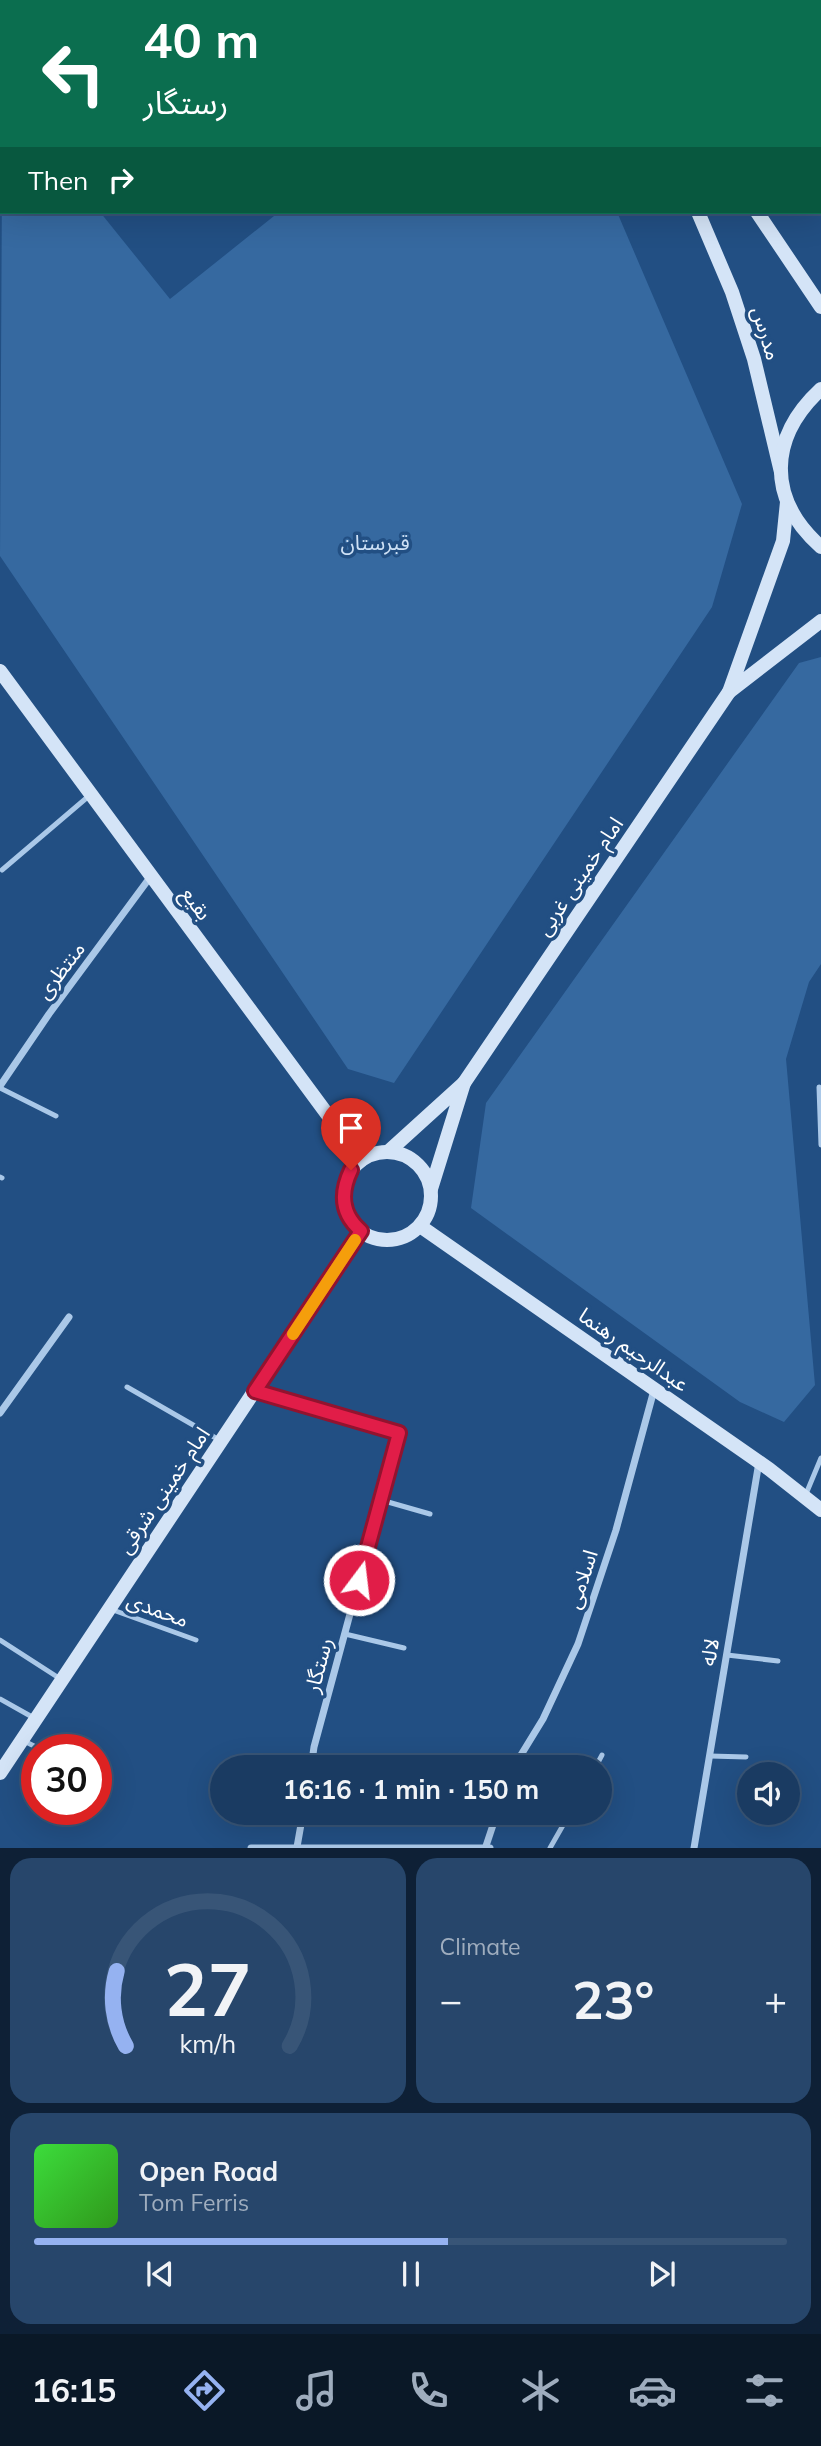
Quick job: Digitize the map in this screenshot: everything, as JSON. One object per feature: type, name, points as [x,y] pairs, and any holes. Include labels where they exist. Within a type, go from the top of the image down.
[{"type":"main road","name":"مدرس","points":[[699,214],[740,315],[754,359],[787,502]]},
{"type":"main road","points":[[758,214],[821,307]]},
{"type":"main road","points":[[780,472],[785,440],[798,412],[821,389]]},
{"type":"main road","points":[[787,502],[802,530],[821,547]]},
{"type":"main road","name":"امام خمینی غربی","points":[[389,1151],[464,1083],[729,692],[783,541],[787,502]]},
{"type":"main road","name":"امام خمینی غربی","points":[[729,692],[821,621]]},
{"type":"main road","name":"بقیع","points":[[0,671],[361,1160]]},
{"type":"main road","name":"امام خمینی غربی","points":[[431,1189],[464,1083]]},
{"type":"main road","points":[[389,1151],[404,1154],[417,1162],[426,1174],[431,1189],[431,1204],[420,1226],[404,1237],[391,1240],[376,1239],[352,1224],[345,1211],[343,1197],[344,1183],[361,1160],[374,1153],[389,1151]]},
{"type":"main road","name":"عبدالرحیم رهنما","points":[[420,1226],[759,1462],[821,1510]]},
{"type":"main road","name":"امام خمینی شرقی","points":[[26,1734],[361,1231]]},
{"type":"main road","name":"امام خمینی شرقی","points":[[0,1773],[21,1742]]},
{"type":"street","name":"منتظری","points":[[0,1087],[49,1014],[151,876]]},
{"type":"street","points":[[0,1413],[69,1317]]},
{"type":"street","name":"اسلامی","points":[[521,1755],[542,1719],[578,1643],[616,1530],[654,1389]]},
{"type":"street","name":"رستگار","points":[[255,1391],[399,1433],[314,1755]]},
{"type":"street","name":"لاله","points":[[694,1847],[759,1462]]},
{"type":"street","points":[[297,1847],[301,1825]]},
{"type":"street","points":[[251,1847],[488,1847],[494,1825]]},
{"type":"lane","points":[[2,870],[90,794]]},
{"type":"lane","points":[[0,1087],[56,1116]]},
{"type":"lane","points":[[819,1087],[821,1145]]},
{"type":"lane","points":[[127,1387],[221,1441]]},
{"type":"lane","points":[[804,1497],[821,1458]]},
{"type":"lane","points":[[380,1500],[430,1514]]},
{"type":"lane","name":"محمدی","points":[[110,1608],[196,1640]]},
{"type":"lane","points":[[345,1634],[404,1648]]},
{"type":"lane","points":[[0,1640],[62,1680]]},
{"type":"lane","points":[[727,1655],[778,1661]]},
{"type":"lane","points":[[0,1699],[36,1719]]},
{"type":"lane","points":[[710,1756],[746,1758]]},
{"type":"lane","points":[[551,1847],[563,1825]]},
{"type":"green space","name":"قبرستان","points":[[2,214],[102,214],[170,299],[276,214],[618,214],[742,504],[712,607],[394,1083],[348,1069],[0,556]]},
{"type":"green space","points":[[821,657],[821,964],[809,982],[786,1059],[815,1385],[784,1422],[740,1402],[471,1208],[486,1103],[799,663]]},
{"type":"slow traffic","points":[[293,1334],[355,1240]]},
{"type":"route","points":[[351,1170],[344,1183],[345,1211],[352,1224],[361,1231],[255,1391],[399,1433],[359,1580]]}]
